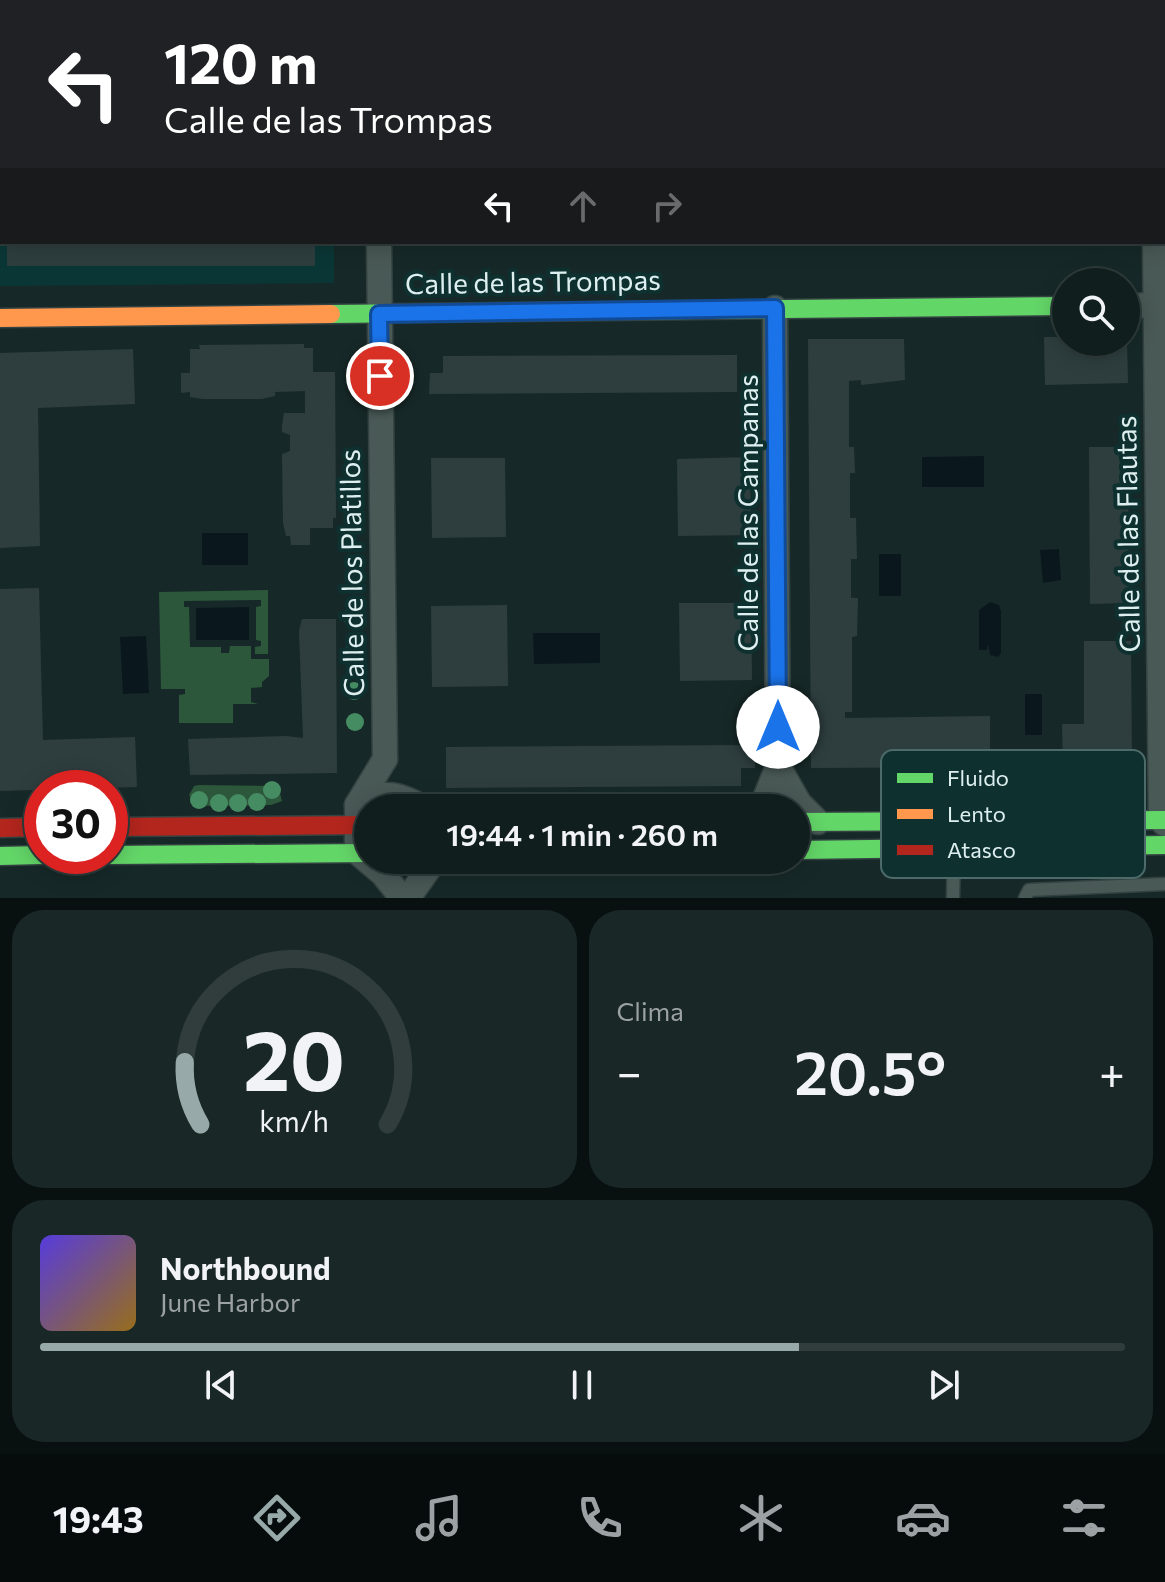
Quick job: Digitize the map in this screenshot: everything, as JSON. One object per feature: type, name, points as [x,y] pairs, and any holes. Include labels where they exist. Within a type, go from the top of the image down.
[{"type":"main road","name":"Calle de las Trompas","points":[[0,318],[1052,306]]},
{"type":"main road","points":[[128,826],[354,818]]},
{"type":"main road","points":[[810,822],[881,822]]},
{"type":"main road","points":[[0,828],[24,827]]},
{"type":"main road","points":[[1145,845],[1165,845]]},
{"type":"main road","points":[[810,850],[881,849]]},
{"type":"main road","points":[[128,855],[354,852]]},
{"type":"main road","points":[[0,856],[24,855]]},
{"type":"street","name":"Calle de los Platillos","points":[[379,244],[385,759]]},
{"type":"street","name":"Calle de las Flautas","points":[[1155,244],[1154,305],[1161,432],[1164,821]]},
{"type":"street","points":[[1140,306],[1154,305]]},
{"type":"street","name":"Calle de las Campanas","points":[[767,794],[778,766],[775,308]]},
{"type":"street","points":[[385,759],[410,794]]},
{"type":"street","points":[[370,794],[385,759]]},
{"type":"street","name":"Calle de las Campanas","points":[[778,766],[794,794]]},
{"type":"street","points":[[383,874],[402,898]]},
{"type":"street","points":[[408,898],[425,874]]},
{"type":"lane","points":[[953,878],[953,898]]},
{"type":"lane","points":[[1025,898],[1029,890],[1165,884]]},
{"type":"shaded area","points":[[0,244],[334,244],[334,283],[0,286]]},
{"type":"shaded area","points":[[984,456],[984,487],[922,487],[922,457]]},
{"type":"shaded area","points":[[202,533],[248,533],[248,565],[202,565]]},
{"type":"shaded area","points":[[1059,549],[1061,580],[1043,583],[1040,550]]},
{"type":"shaded area","points":[[879,554],[901,554],[901,596],[879,596]]},
{"type":"shaded area","points":[[990,602],[999,605],[1001,611],[1001,653],[998,657],[990,655],[988,644],[987,650],[979,650],[979,610]]},
{"type":"shaded area","points":[[249,607],[249,640],[196,640],[196,608]]},
{"type":"shaded area","points":[[533,633],[600,633],[600,663],[534,664]]},
{"type":"shaded area","points":[[146,636],[149,693],[123,694],[120,637]]},
{"type":"shaded area","points":[[1025,694],[1042,694],[1042,735],[1025,735]]},
{"type":"green space","points":[[268,590],[268,654],[255,654],[255,647],[261,646],[261,641],[256,640],[256,607],[261,606],[261,600],[184,601],[184,607],[189,607],[190,647],[221,647],[221,653],[229,653],[230,646],[251,646],[251,659],[269,659],[269,676],[262,682],[262,687],[251,688],[251,702],[258,704],[233,704],[233,723],[179,723],[179,695],[185,694],[185,689],[161,689],[159,592]]},
{"type":"green space","points":[[194,786],[278,786],[282,801],[271,805],[197,806],[189,795]]},
{"type":"building","points":[[7,244],[315,244],[315,266],[7,266]]},
{"type":"building","points":[[1044,337],[1052,337],[1052,356],[1127,356],[1128,383],[1045,385]]},
{"type":"building","points":[[808,339],[904,339],[905,380],[861,385],[861,380],[849,381],[849,447],[854,447],[855,473],[850,473],[850,518],[856,518],[857,559],[851,559],[851,598],[858,598],[857,636],[852,637],[852,712],[845,712],[845,718],[990,716],[990,750],[881,750],[881,768],[811,768]]},
{"type":"building","points":[[304,344],[304,348],[313,348],[313,372],[335,372],[336,518],[333,518],[333,528],[310,528],[310,545],[291,545],[283,523],[282,454],[290,451],[290,435],[282,432],[282,425],[284,413],[305,413],[305,391],[275,392],[275,396],[262,399],[203,399],[190,397],[190,392],[181,393],[181,373],[190,373],[190,349],[200,349],[199,345]]},
{"type":"building","points":[[133,349],[135,404],[38,408],[40,546],[0,548],[0,353]]},
{"type":"building","points":[[737,355],[737,392],[429,394],[430,373],[443,373],[443,356]]},
{"type":"building","points":[[1089,447],[1128,447],[1129,603],[1090,604]]},
{"type":"building","points":[[750,457],[751,535],[678,536],[677,459]]},
{"type":"building","points":[[431,458],[505,458],[506,537],[432,538]]},
{"type":"building","points":[[39,588],[43,740],[135,737],[137,787],[128,787],[128,770],[24,770],[24,790],[0,791],[0,589]]},
{"type":"building","points":[[679,603],[751,603],[752,680],[680,681]]},
{"type":"building","points":[[507,605],[508,686],[432,687],[431,606]]},
{"type":"building","points":[[302,619],[336,619],[337,773],[190,775],[188,739],[303,738],[299,631]]},
{"type":"building","points":[[1084,641],[1131,641],[1132,750],[1063,750],[1062,724],[1084,724]]},
{"type":"building","points":[[755,745],[755,768],[741,768],[741,786],[446,788],[446,747]]},
{"type":"traffic: fast","points":[[331,314],[1052,306]]},
{"type":"traffic: fast","points":[[1145,820],[1165,820]]},
{"type":"traffic: fast","points":[[810,822],[881,822]]},
{"type":"traffic: fast","points":[[1145,845],[1165,845]]},
{"type":"traffic: fast","points":[[810,850],[881,849]]},
{"type":"traffic: fast","points":[[128,855],[354,853]]},
{"type":"traffic: fast","points":[[0,856],[24,855]]},
{"type":"traffic: slow","points":[[0,318],[331,314]]},
{"type":"traffic: jam","points":[[128,827],[354,825]]},
{"type":"traffic: jam","points":[[0,828],[24,827]]},
{"type":"route","points":[[380,376],[379,314],[775,308],[778,727]]}]
